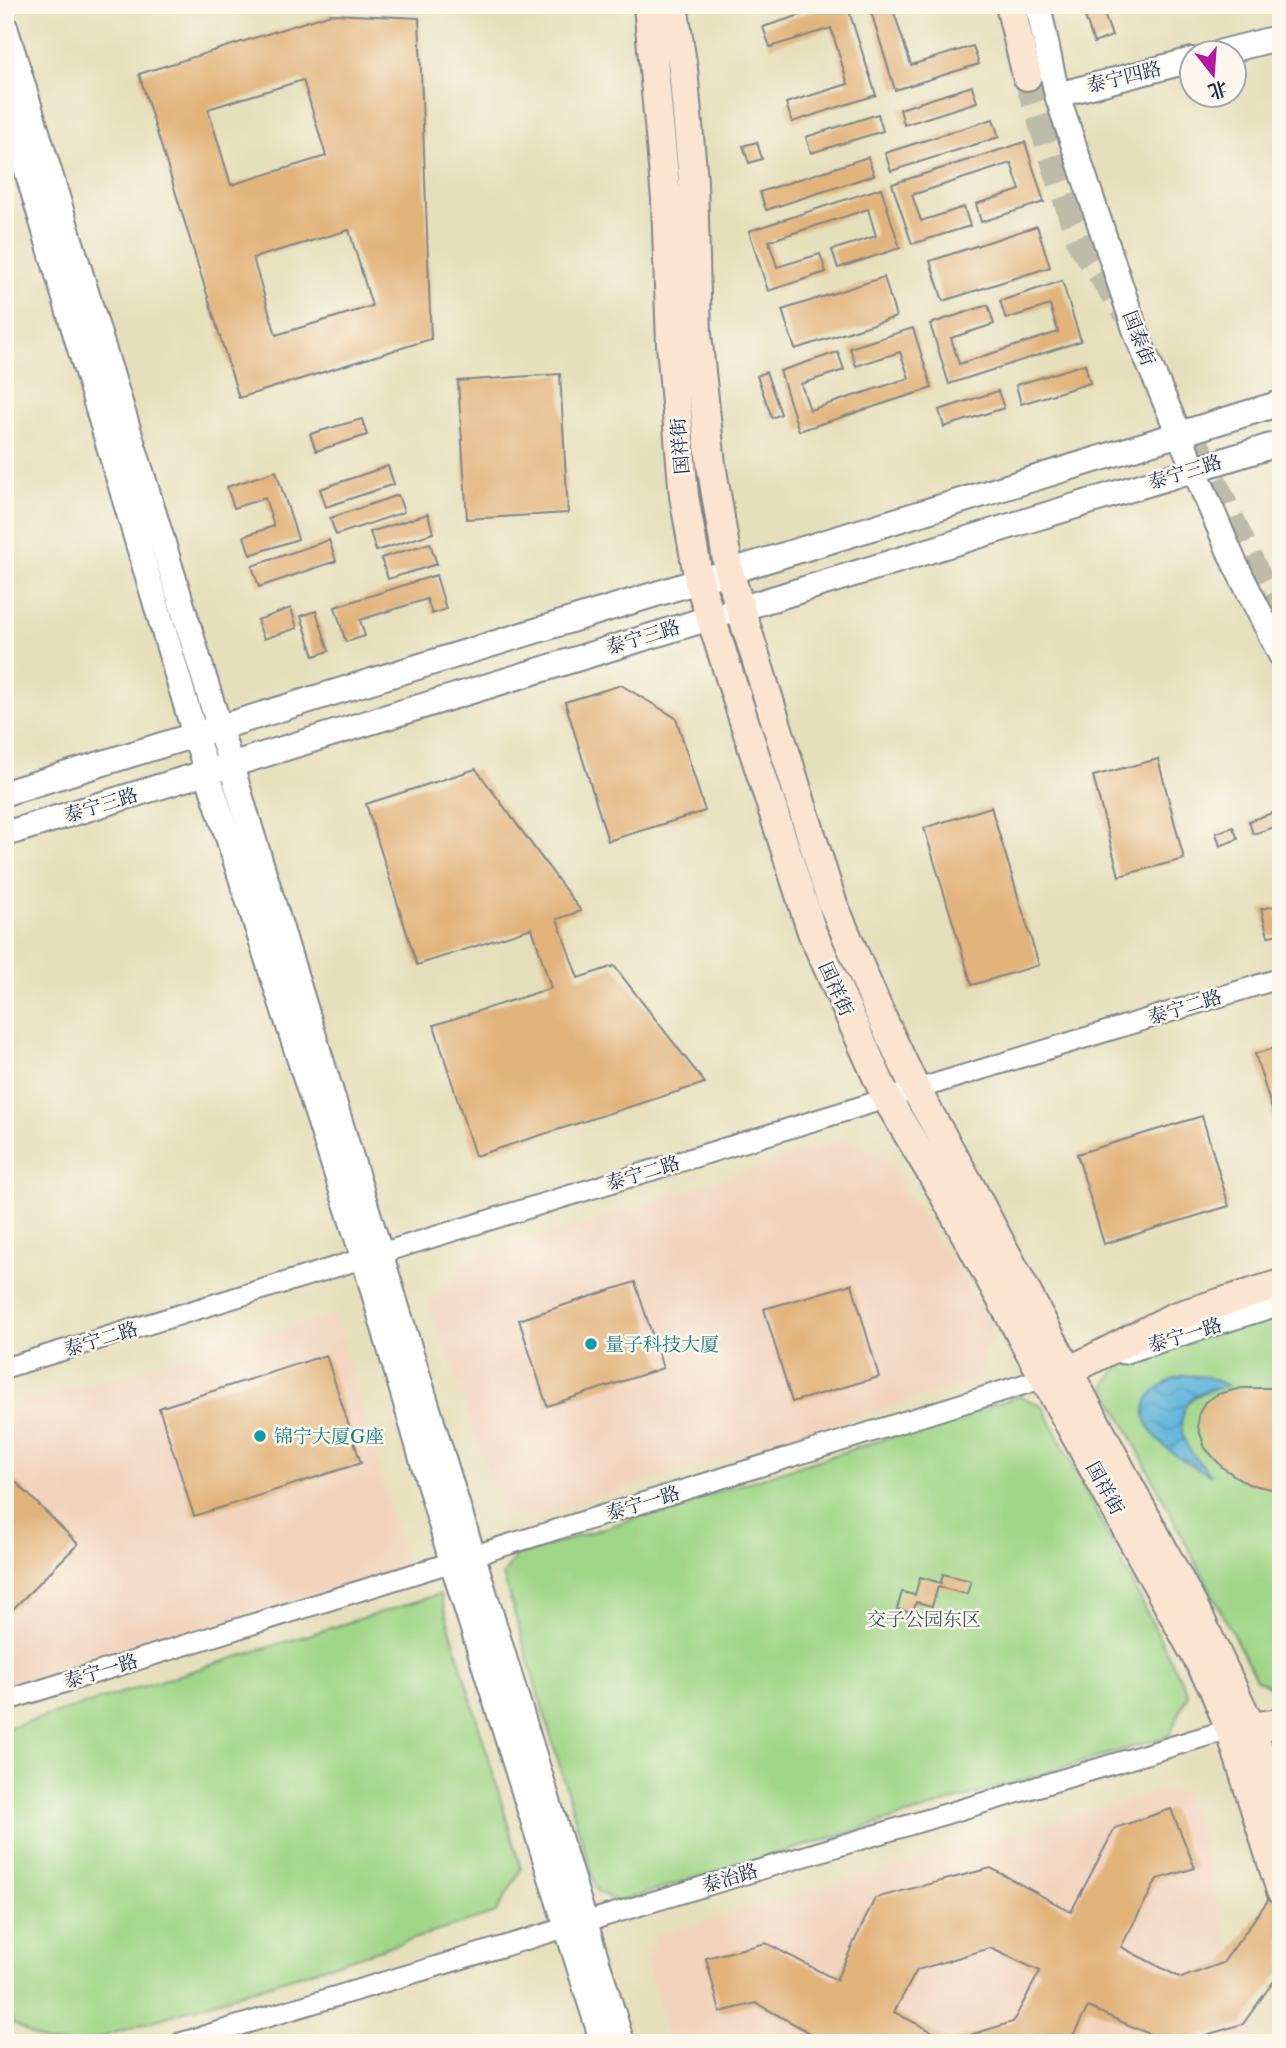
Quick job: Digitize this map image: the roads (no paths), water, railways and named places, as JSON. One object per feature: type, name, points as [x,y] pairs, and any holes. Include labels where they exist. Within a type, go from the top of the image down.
[{"type":"main road","name":"国祥街","points":[[648,5],[666,200],[671,345],[683,482],[699,581],[812,932],[887,1099],[1056,1374]]},
{"type":"main road","name":"国祥街","points":[[673,5],[683,69],[693,181],[697,335],[711,464],[729,572],[832,902],[916,1090],[968,1182],[1056,1374],[1213,1687],[1240,1728],[1281,1816]]},
{"type":"main road","points":[[1010,5],[1027,76]]},
{"type":"main road","points":[[1056,1374],[1174,1317],[1281,1284]]},
{"type":"main road","points":[[1240,1728],[1281,1721]]},
{"type":"main road","name":"国祥街","points":[[1240,1728],[1281,1891]]},
{"type":"street","name":"国泰街","points":[[1038,5],[1057,94],[1138,338],[1234,562],[1281,655]]},
{"type":"street","points":[[5,27],[220,727],[372,1256],[463,1559],[576,1924],[622,2043]]},
{"type":"street","points":[[1248,45],[1281,37]]},
{"type":"street","name":"泰宁四路","points":[[1057,94],[1178,64]]},
{"type":"street","points":[[5,97],[195,735],[372,1256]]},
{"type":"street","name":"泰宁三路","points":[[5,793],[1281,403]]},
{"type":"street","name":"泰宁三路","points":[[5,834],[1281,443]]},
{"type":"street","name":"泰宁二路","points":[[5,1368],[1281,978]]},
{"type":"street","name":"泰宁一路","points":[[5,1701],[1281,1306]]},
{"type":"street","name":"泰治路","points":[[180,2043],[1240,1728]]},
{"type":"street","points":[[576,1924],[603,2043]]},
{"type":"water","points":[[1184,1375],[1208,1377],[1228,1386],[1206,1392],[1187,1403],[1181,1423],[1188,1448],[1212,1475],[1176,1456],[1161,1443],[1150,1429],[1145,1414],[1148,1400],[1160,1387]]},
{"type":"tunnel","points":[[1027,76],[1081,243],[1127,313]]},
{"type":"tunnel","points":[[1195,443],[1281,628]]},
{"type":"place","name":"量子科技大厦","points":[[591,1344]]},
{"type":"place","name":"锦宁大厦G座","points":[[260,1436]]},
{"type":"park label","name":"交子公园东区","points":[[924,1619]]}]
